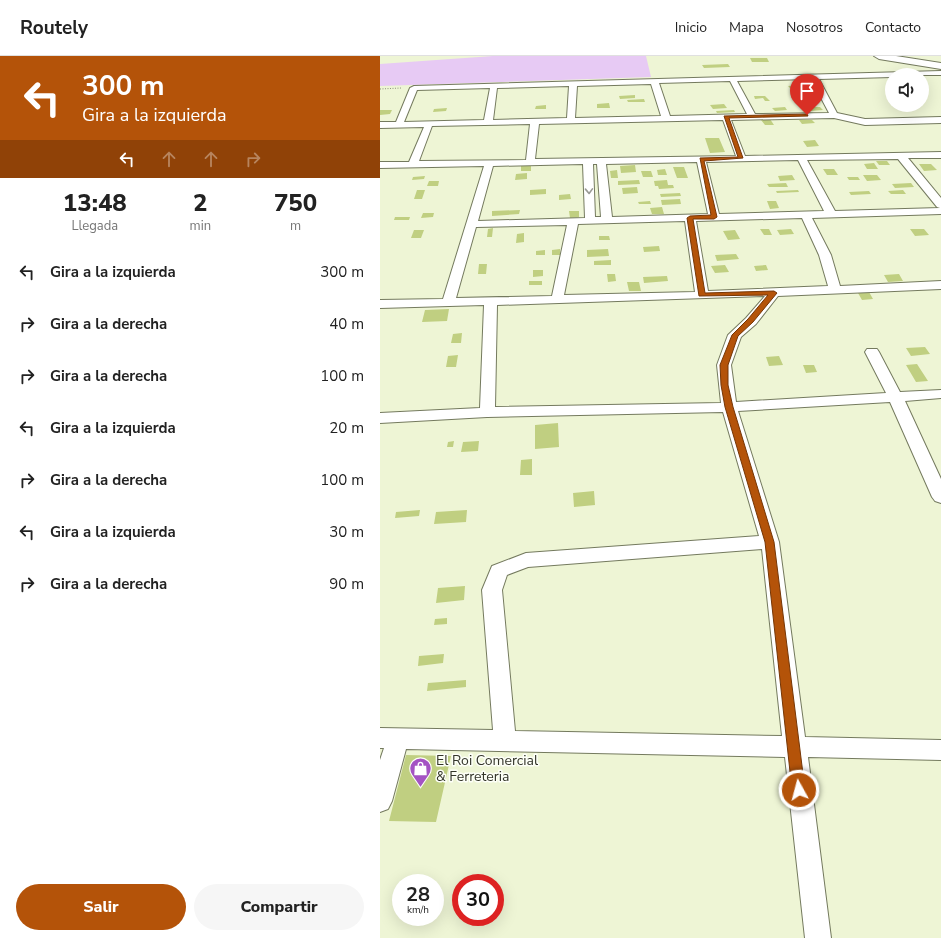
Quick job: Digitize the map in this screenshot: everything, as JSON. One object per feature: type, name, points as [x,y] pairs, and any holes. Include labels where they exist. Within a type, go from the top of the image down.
[{"type":"highway","points":[[879,56],[941,66]]},
{"type":"street","points":[[399,124],[414,88],[941,73]]},
{"type":"street","points":[[814,77],[834,114]]},
{"type":"street","points":[[732,78],[752,116]]},
{"type":"street","points":[[654,81],[666,118]]},
{"type":"street","points":[[571,121],[573,83]]},
{"type":"street","points":[[488,123],[494,85]]},
{"type":"street","points":[[380,125],[834,114],[865,122],[941,120]]},
{"type":"street","points":[[726,117],[741,158]]},
{"type":"street","points":[[530,163],[535,122]]},
{"type":"street","points":[[413,164],[429,124]]},
{"type":"street","points":[[381,168],[413,164],[489,164],[941,155]]},
{"type":"street","points":[[901,156],[941,205]]},
{"type":"street","points":[[801,157],[831,214]]},
{"type":"street","points":[[701,159],[714,217]]},
{"type":"street","points":[[588,161],[590,220]]},
{"type":"street","points":[[601,161],[607,220]]},
{"type":"street","points":[[449,301],[473,224],[489,164]]},
{"type":"street","points":[[473,224],[941,211]]},
{"type":"street","points":[[805,214],[825,255],[835,290]]},
{"type":"street","points":[[690,218],[702,295]]},
{"type":"street","points":[[557,300],[573,221]]},
{"type":"street","points":[[380,304],[774,293],[941,285]]},
{"type":"street","points":[[774,293],[751,321],[735,335],[724,365],[725,385],[729,407],[770,542],[793,746],[818,938]]},
{"type":"street","points":[[487,412],[491,300]]},
{"type":"street","points":[[872,352],[895,396],[941,497]]},
{"type":"street","points":[[380,418],[487,412],[729,407],[941,394]]},
{"type":"street","points":[[505,739],[492,590],[499,572],[526,560],[770,542]]},
{"type":"street","points":[[380,801],[389,738],[505,739],[941,750]]},
{"type":"path","points":[[380,89],[414,88]]},
{"type":"shaded area","points":[[493,56],[646,56],[651,77],[380,86],[380,64]]},
{"type":"building","points":[[750,58],[767,58],[769,62],[752,62]]},
{"type":"building","points":[[728,64],[730,67],[704,68],[702,65]]},
{"type":"building","points":[[799,85],[802,89],[791,89],[788,86]]},
{"type":"building","points":[[635,95],[635,98],[620,99],[619,96]]},
{"type":"building","points":[[754,96],[765,96],[770,101],[765,101],[763,98],[755,99]]},
{"type":"building","points":[[644,99],[645,102],[628,102],[627,100]]},
{"type":"building","points":[[609,103],[610,108],[597,108],[597,104]]},
{"type":"building","points":[[724,104],[727,108],[713,109],[710,105]]},
{"type":"building","points":[[546,105],[546,109],[535,109],[536,106]]},
{"type":"building","points":[[785,107],[787,110],[775,111],[772,108]]},
{"type":"building","points":[[808,107],[820,107],[823,110],[811,111]]},
{"type":"building","points":[[447,108],[446,111],[433,112],[434,109]]},
{"type":"building","points":[[380,110],[392,110],[390,114],[380,115]]},
{"type":"building","points":[[734,110],[735,112],[717,113],[716,111]]},
{"type":"building","points":[[770,119],[774,125],[765,125],[761,120]]},
{"type":"building","points":[[799,120],[812,120],[815,123],[802,124]]},
{"type":"building","points":[[705,138],[719,138],[725,152],[710,153]]},
{"type":"building","points":[[815,140],[819,146],[807,147],[803,141]]},
{"type":"building","points":[[876,161],[887,161],[890,165],[879,165]]},
{"type":"building","points":[[874,163],[878,169],[867,169],[864,164]]},
{"type":"building","points":[[919,164],[931,164],[937,170],[924,171]]},
{"type":"building","points":[[635,165],[636,172],[621,173],[620,166]]},
{"type":"building","points":[[521,166],[531,166],[531,171],[521,171]]},
{"type":"building","points":[[673,167],[684,167],[688,178],[677,178]]},
{"type":"building","points":[[665,169],[667,175],[658,175],[657,170]]},
{"type":"building","points":[[823,169],[834,169],[838,175],[827,175]]},
{"type":"building","points":[[617,170],[618,178],[611,178],[610,171]]},
{"type":"building","points":[[641,171],[651,171],[653,177],[643,177]]},
{"type":"building","points":[[527,173],[527,179],[515,180],[516,174]]},
{"type":"building","points":[[792,175],[795,180],[780,181],[778,176]]},
{"type":"building","points":[[863,175],[877,175],[881,180],[867,181]]},
{"type":"building","points":[[425,176],[424,179],[412,180],[413,177]]},
{"type":"building","points":[[847,177],[858,177],[860,180],[849,180]]},
{"type":"building","points":[[639,180],[640,184],[618,185],[618,181]]},
{"type":"building","points":[[667,180],[668,185],[673,185],[674,188],[659,189],[658,186],[655,186],[654,181]]},
{"type":"building","points":[[429,181],[439,181],[438,186],[427,186]]},
{"type":"building","points":[[786,183],[788,187],[769,187],[767,184]]},
{"type":"building","points":[[911,183],[914,187],[895,188],[892,184]]},
{"type":"building","points":[[637,187],[638,193],[623,194],[622,188]]},
{"type":"building","points":[[546,189],[546,194],[530,195],[530,190]]},
{"type":"building","points":[[417,190],[425,190],[422,199],[414,199]]},
{"type":"building","points":[[798,190],[799,192],[777,193],[776,191]]},
{"type":"building","points":[[903,190],[906,194],[891,194],[888,191]]},
{"type":"building","points":[[869,191],[871,194],[851,195],[849,192]]},
{"type":"building","points":[[680,193],[681,196],[661,197],[660,194]]},
{"type":"building","points":[[570,194],[571,199],[559,200],[559,195]]},
{"type":"building","points":[[680,199],[681,204],[662,205],[661,200]]},
{"type":"building","points":[[650,201],[651,204],[639,204],[638,202]]},
{"type":"building","points":[[767,201],[776,201],[779,208],[770,209]]},
{"type":"building","points":[[662,207],[664,214],[652,214],[650,208]]},
{"type":"building","points":[[520,210],[519,214],[492,216],[492,211]]},
{"type":"building","points":[[569,211],[579,211],[579,217],[570,218]]},
{"type":"building","points":[[423,213],[434,213],[433,217],[421,218]]},
{"type":"building","points":[[395,217],[410,217],[409,220],[394,220]]},
{"type":"building","points":[[493,228],[492,237],[487,237],[488,229]]},
{"type":"building","points":[[760,229],[769,229],[772,235],[764,235]]},
{"type":"building","points":[[791,229],[794,234],[780,235],[777,230]]},
{"type":"building","points":[[910,229],[924,229],[929,235],[915,236]]},
{"type":"building","points":[[414,230],[424,230],[421,238],[411,238]]},
{"type":"building","points":[[735,230],[740,239],[728,240],[723,231]]},
{"type":"building","points":[[524,233],[524,242],[516,243],[517,234]]},
{"type":"building","points":[[599,236],[609,236],[610,240],[599,240]]},
{"type":"building","points":[[659,246],[660,251],[644,252],[643,247]]},
{"type":"building","points":[[560,249],[560,255],[552,255],[552,250]]},
{"type":"building","points":[[608,249],[609,256],[587,257],[587,250]]},
{"type":"building","points":[[545,250],[545,255],[536,255],[536,251]]},
{"type":"building","points":[[736,254],[739,259],[717,261],[715,255]]},
{"type":"building","points":[[611,260],[611,265],[594,265],[594,261]]},
{"type":"building","points":[[479,264],[487,264],[486,274],[478,274]]},
{"type":"building","points":[[725,265],[729,272],[715,273],[711,266]]},
{"type":"building","points":[[766,265],[768,270],[756,271],[754,266]]},
{"type":"building","points":[[533,270],[543,270],[543,276],[533,277]]},
{"type":"building","points":[[607,274],[615,274],[616,281],[608,282]]},
{"type":"building","points":[[899,274],[903,281],[888,282],[884,275]]},
{"type":"building","points":[[667,276],[668,281],[644,283],[643,277]]},
{"type":"building","points":[[529,281],[542,281],[542,285],[529,285]]},
{"type":"building","points":[[627,282],[639,282],[641,291],[629,291]]},
{"type":"building","points":[[869,292],[873,299],[862,300],[858,293]]},
{"type":"building","points":[[449,309],[447,321],[422,322],[425,310]]},
{"type":"building","points":[[462,333],[461,343],[451,343],[453,334]]},
{"type":"building","points":[[925,347],[930,354],[911,356],[906,348]]},
{"type":"building","points":[[458,355],[456,367],[446,367],[448,356]]},
{"type":"building","points":[[779,356],[783,365],[769,366],[766,357]]},
{"type":"building","points":[[917,364],[928,381],[916,382],[906,365]]},
{"type":"building","points":[[803,365],[814,365],[817,372],[806,373]]},
{"type":"building","points":[[558,423],[559,447],[535,449],[535,425]]},
{"type":"building","points":[[454,441],[453,447],[447,447],[448,442]]},
{"type":"building","points":[[479,441],[478,451],[461,452],[463,442]]},
{"type":"building","points":[[532,459],[532,475],[520,475],[521,460]]},
{"type":"building","points":[[594,491],[595,505],[574,507],[573,493]]},
{"type":"building","points":[[420,510],[419,516],[395,518],[396,512]]},
{"type":"building","points":[[467,510],[466,522],[434,524],[436,512]]},
{"type":"building","points":[[465,586],[464,600],[436,603],[438,588]]},
{"type":"building","points":[[447,618],[447,624],[434,625],[435,619]]},
{"type":"building","points":[[444,654],[443,663],[418,666],[419,656]]},
{"type":"building","points":[[466,680],[466,687],[427,691],[428,683]]},
{"type":"building","name":"El Roi Comercial & Ferreteria","points":[[406,755],[451,756],[436,822],[389,821]]},
{"type":"place","name":"El Roi Comercial & Ferreteria","points":[[421,788]]},
{"type":"route","points":[[799,790],[770,542],[729,407],[725,385],[724,365],[735,335],[740,329],[751,321],[767,299],[774,293],[702,295],[690,218],[714,217],[701,159],[741,158],[726,117],[807,115]]}]
